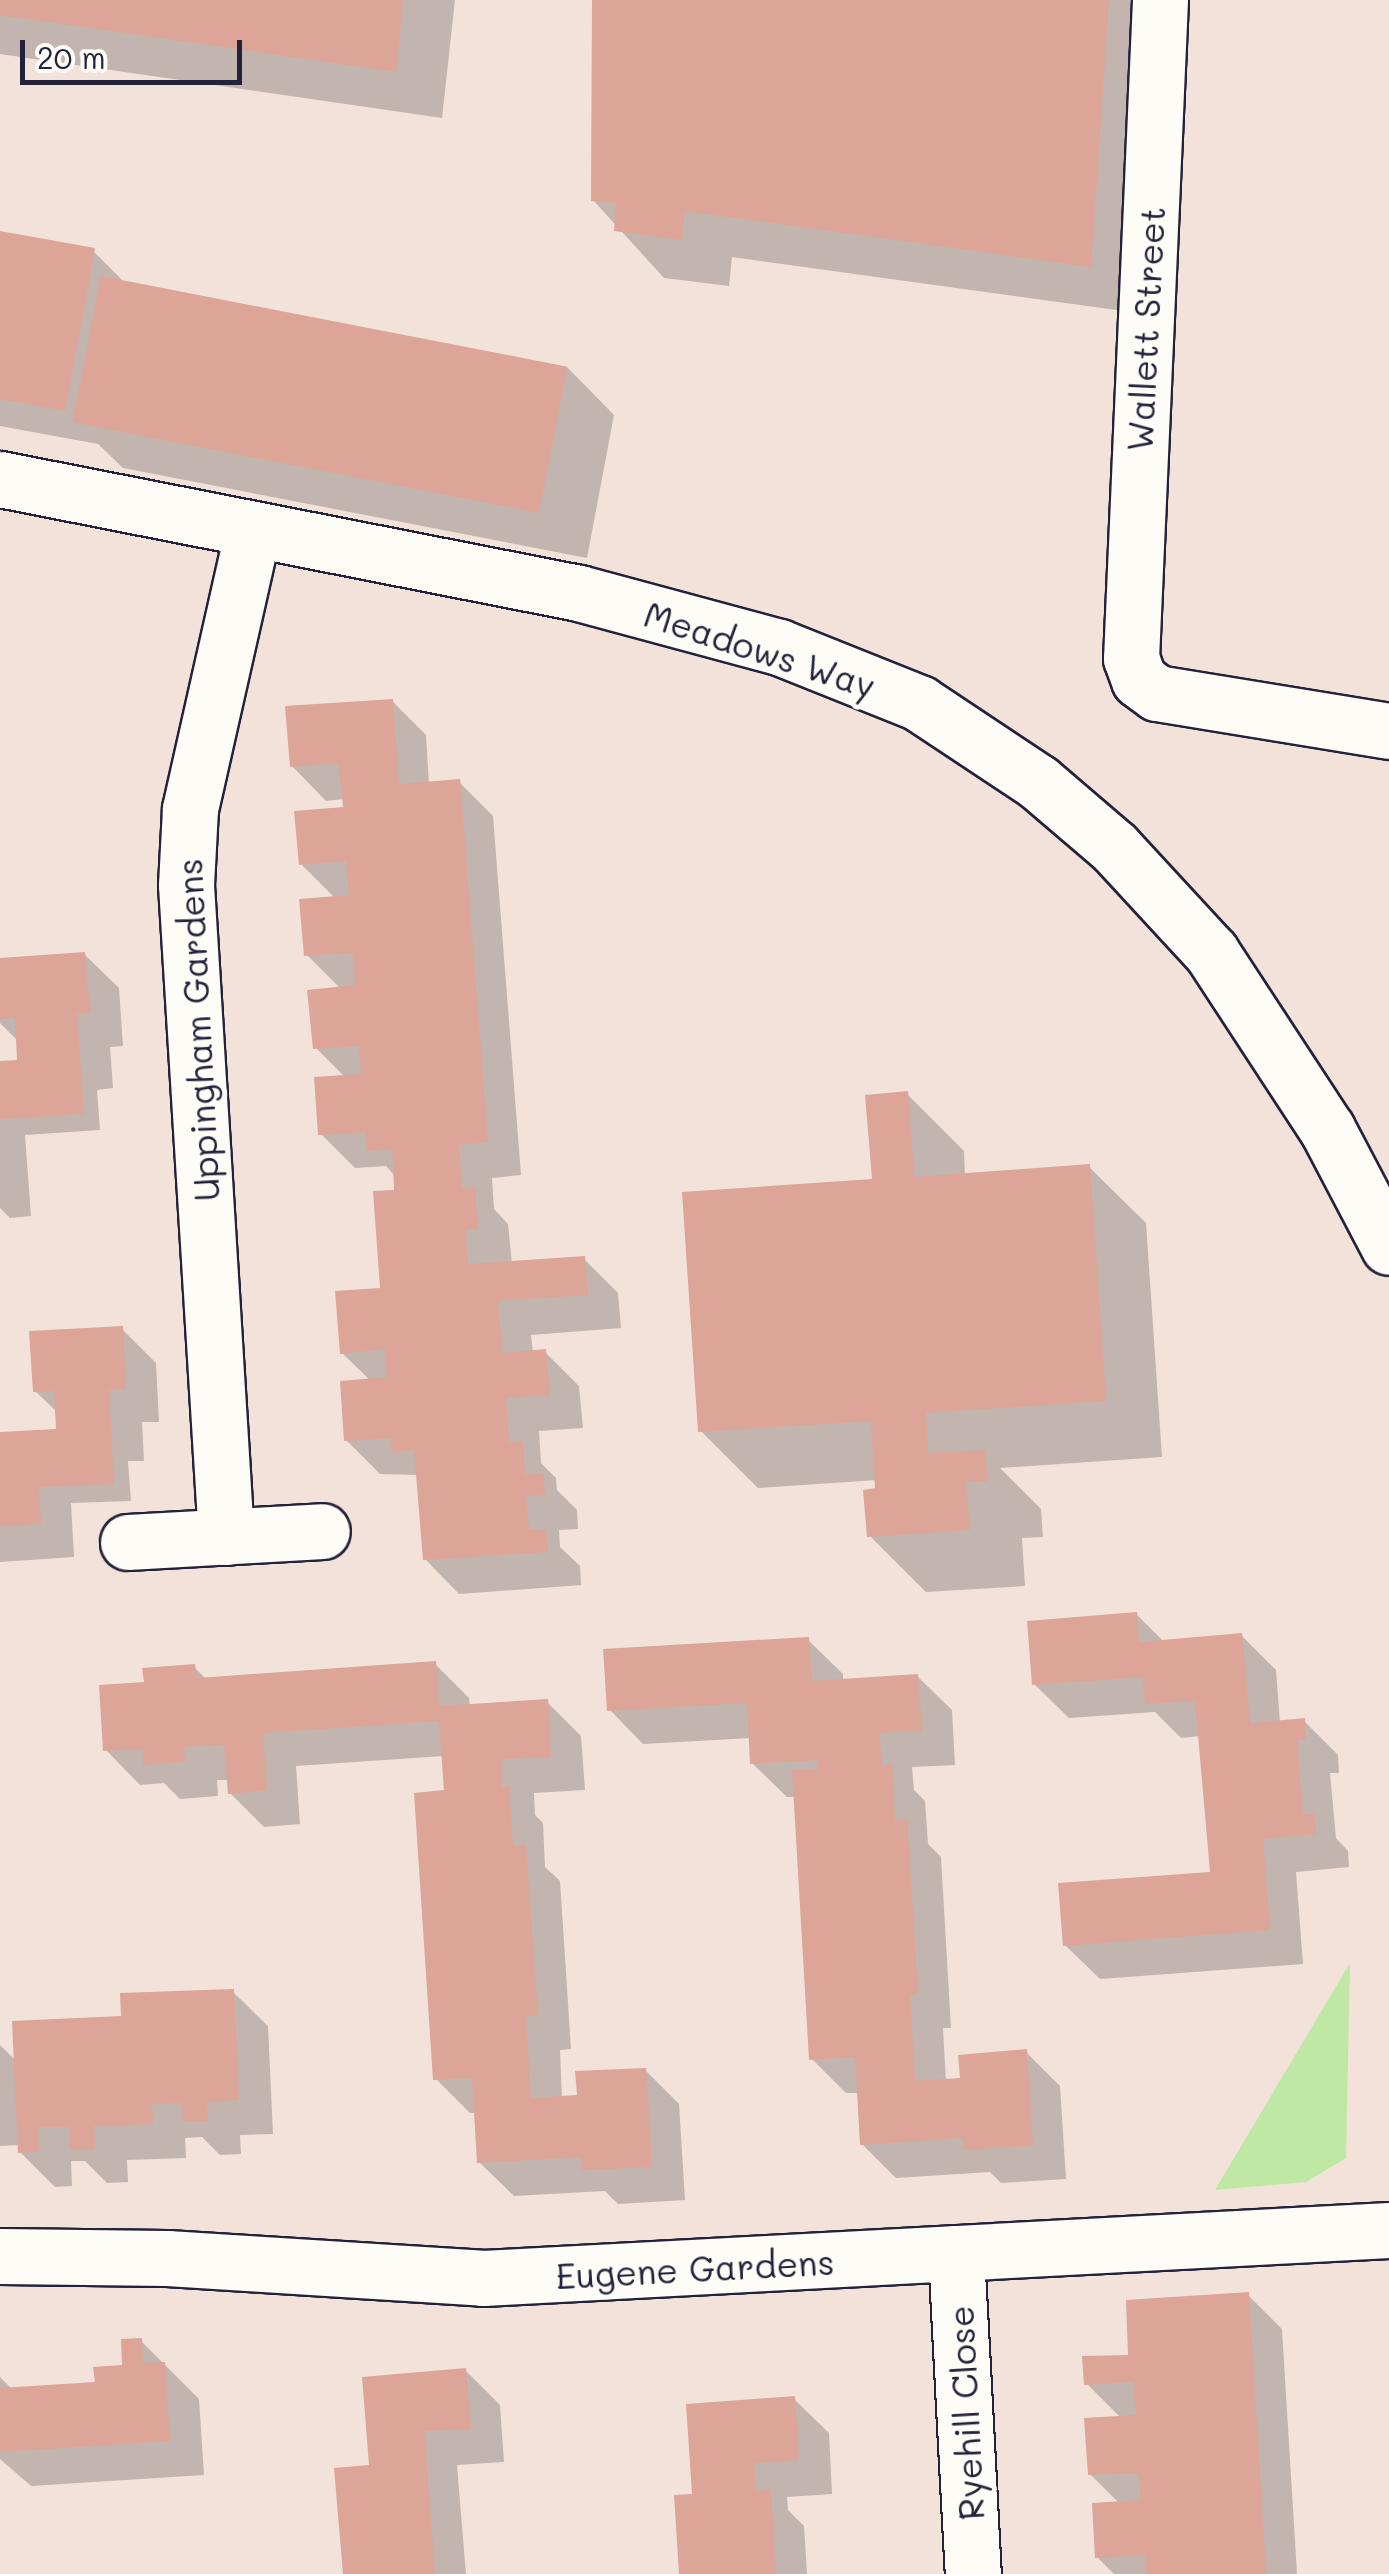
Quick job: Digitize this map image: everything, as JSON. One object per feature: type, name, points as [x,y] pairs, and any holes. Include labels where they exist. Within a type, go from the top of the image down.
[{"type":"street","name":"Wallett Street","points":[[1160,0],[1131,658],[1139,680],[1157,693],[1389,731]]},
{"type":"street","name":"Meadows Way","points":[[0,478],[578,593],[779,647],[919,703],[1038,782],[1089,826],[1211,952],[1327,1130],[1389,1247]]},
{"type":"street","name":"Uppingham Gardens","points":[[226,1537],[186,885],[190,809],[253,530]]},
{"type":"street","points":[[128,1542],[322,1531]]},
{"type":"street","name":"Eugene Gardens","points":[[0,2256],[168,2258],[482,2278],[1389,2230]]},
{"type":"street","name":"Ryehill Close","points":[[956,2253],[973,2574]]},
{"type":"green space","points":[[1350,1963],[1346,2158],[1306,2182],[1215,2190]]},
{"type":"building","points":[[0,0],[403,0],[396,72],[0,15]]},
{"type":"building","points":[[592,0],[1109,0],[1091,267],[685,211],[682,240],[614,231],[616,203],[591,201]]},
{"type":"building","points":[[0,231],[95,248],[65,411],[0,399]]},
{"type":"building","points":[[101,276],[567,367],[539,513],[73,422]]},
{"type":"building","points":[[393,699],[399,784],[460,779],[488,1142],[459,1145],[462,1189],[475,1187],[478,1229],[465,1229],[468,1264],[585,1256],[588,1295],[498,1301],[502,1353],[546,1349],[550,1395],[506,1398],[509,1443],[523,1441],[525,1475],[543,1473],[545,1495],[526,1496],[529,1530],[546,1529],[548,1552],[423,1560],[414,1450],[392,1452],[391,1438],[344,1441],[340,1381],[387,1377],[385,1349],[340,1354],[335,1291],[380,1288],[373,1191],[394,1190],[392,1149],[367,1151],[365,1132],[318,1135],[314,1077],[361,1074],[359,1046],[313,1049],[307,990],[355,985],[353,953],[304,956],[299,899],[349,895],[346,861],[299,865],[294,811],[343,807],[338,763],[290,767],[285,706]]},
{"type":"building","points":[[85,952],[90,1013],[77,1013],[84,1114],[0,1119],[0,1061],[17,1060],[15,1018],[0,1019],[0,958]]},
{"type":"building","points":[[908,1091],[914,1177],[1090,1164],[1106,1401],[926,1413],[928,1453],[985,1450],[988,1481],[966,1482],[970,1530],[867,1537],[863,1490],[875,1488],[871,1421],[698,1432],[682,1192],[872,1179],[865,1095]]},
{"type":"building","points":[[123,1326],[126,1389],[109,1389],[114,1484],[39,1487],[41,1524],[0,1526],[0,1432],[56,1429],[54,1391],[33,1392],[29,1331]]},
{"type":"building","points":[[1137,1612],[1139,1642],[1242,1633],[1250,1723],[1305,1718],[1306,1739],[1297,1740],[1303,1814],[1315,1814],[1316,1834],[1263,1839],[1270,1930],[1063,1946],[1058,1883],[1210,1872],[1195,1701],[1145,1704],[1143,1677],[1032,1685],[1027,1621]]},
{"type":"building","points":[[809,1637],[812,1681],[918,1674],[922,1731],[879,1733],[882,1765],[892,1764],[895,1821],[907,1820],[918,1994],[910,1995],[915,2081],[960,2078],[958,2055],[1027,2049],[1033,2146],[964,2150],[963,2138],[860,2145],[855,2057],[809,2060],[792,1770],[817,1769],[817,1760],[750,1764],[747,1703],[607,1711],[603,1649]]},
{"type":"building","points":[[436,1661],[439,1706],[548,1699],[551,1757],[501,1759],[502,1787],[509,1786],[513,1845],[526,1845],[538,2015],[526,2017],[531,2098],[577,2095],[575,2071],[646,2068],[652,2167],[581,2170],[581,2157],[477,2163],[472,2078],[433,2080],[414,1793],[444,1790],[439,1721],[263,1733],[267,1790],[228,1794],[224,1745],[184,1747],[185,1762],[143,1765],[143,1749],[103,1751],[99,1685],[144,1682],[142,1668],[195,1664],[197,1678]]},
{"type":"building","points":[[234,1989],[239,2100],[207,2102],[208,2121],[183,2121],[182,2103],[152,2104],[153,2124],[94,2126],[95,2149],[70,2150],[69,2127],[38,2127],[39,2152],[18,2153],[12,2021],[121,2016],[120,1993]]},
{"type":"building","points":[[1249,2292],[1266,2574],[1145,2574],[1145,2555],[1095,2558],[1092,2503],[1140,2500],[1140,2486],[1138,2473],[1088,2475],[1084,2418],[1136,2415],[1133,2382],[1084,2385],[1082,2356],[1128,2355],[1126,2300]]},
{"type":"building","points":[[142,2338],[143,2363],[165,2362],[170,2441],[0,2452],[0,2388],[95,2382],[93,2367],[122,2365],[121,2339]]},
{"type":"building","points":[[466,2368],[471,2429],[424,2431],[435,2574],[343,2574],[334,2468],[369,2465],[362,2377]]},
{"type":"building","points":[[795,2396],[799,2460],[754,2463],[756,2491],[771,2489],[776,2574],[679,2574],[674,2495],[692,2494],[686,2404]]}]
